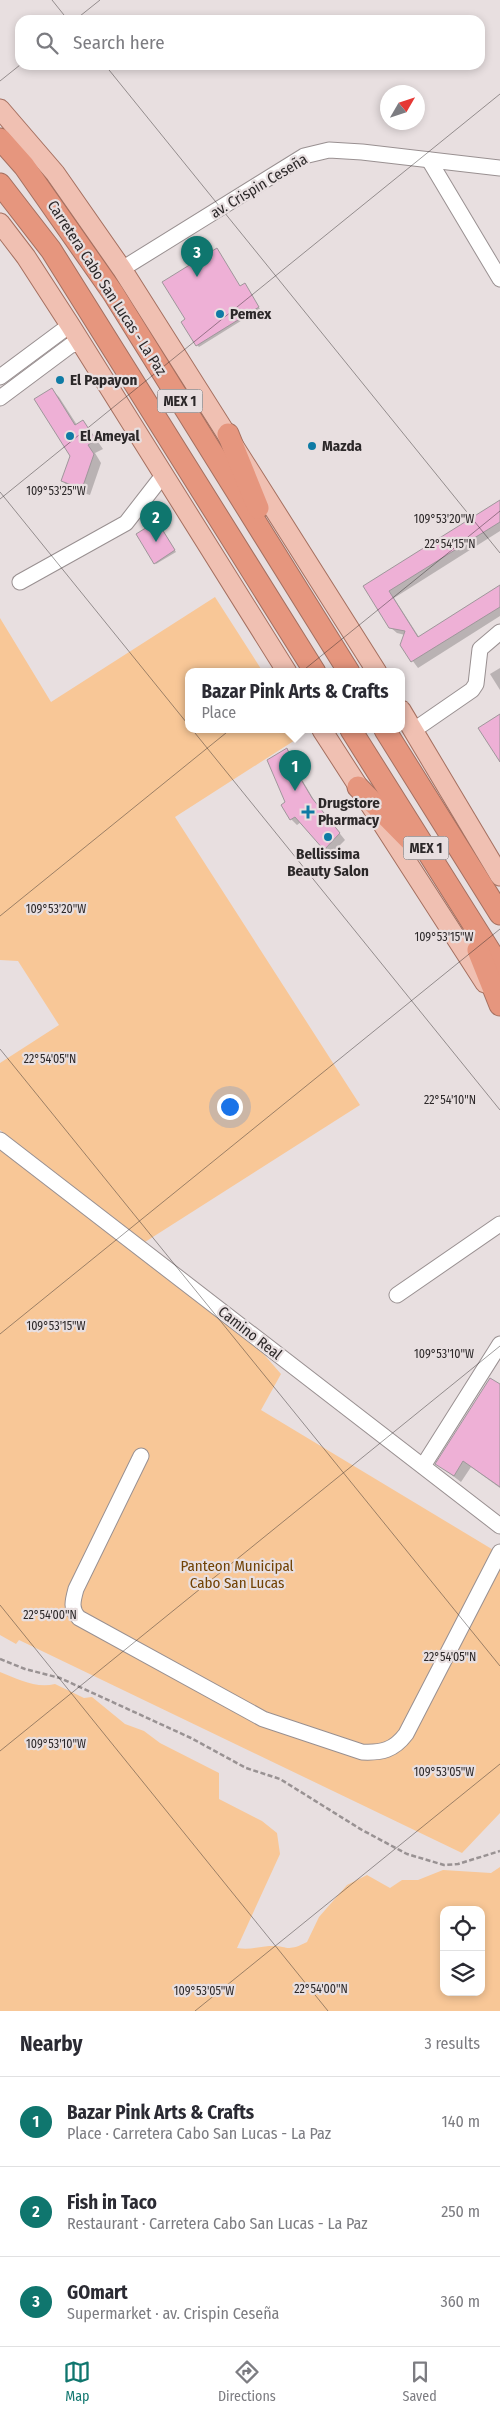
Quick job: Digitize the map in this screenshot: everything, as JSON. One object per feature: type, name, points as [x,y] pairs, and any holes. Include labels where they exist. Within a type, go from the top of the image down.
[{"type":"highway","name":"Carretera Cabo San Lucas - La Paz","points":[[0,139],[24,166],[113,292],[346,668]]},
{"type":"highway","name":"Carretera Cabo San Lucas - La Paz","points":[[0,184],[51,250],[312,668]]},
{"type":"highway","points":[[228,434],[281,564]]},
{"type":"highway","name":"MEX 1","points":[[354,733],[500,967]]},
{"type":"highway","name":"MEX 1","points":[[387,733],[500,914]]},
{"type":"highway","points":[[358,787],[440,871]]},
{"type":"highway","points":[[456,896],[500,1007]]},
{"type":"main road","points":[[0,109],[55,173],[122,270],[228,434],[374,668]]},
{"type":"main road","points":[[0,223],[70,325],[285,668]]},
{"type":"main road","points":[[405,716],[500,876]]},
{"type":"main road","points":[[324,733],[500,1007]]},
{"type":"street","name":"av. Crispin Ceseña","points":[[122,270],[304,156],[329,150],[500,168]]},
{"type":"street","points":[[429,160],[496,266],[500,280]]},
{"type":"street","points":[[0,377],[70,325]]},
{"type":"street","points":[[0,398],[71,345],[77,344],[84,347]]},
{"type":"street","points":[[20,582],[117,530],[126,523],[164,474]]},
{"type":"street","points":[[414,730],[472,690],[476,684],[480,649],[500,632]]},
{"type":"street","name":"Camino Real","points":[[0,1140],[500,1526]]},
{"type":"street","points":[[397,1296],[500,1224]]},
{"type":"street","points":[[423,1466],[500,1344]]},
{"type":"street","points":[[141,1456],[76,1589],[72,1601],[74,1612],[79,1618],[263,1719],[362,1752],[377,1752],[390,1749],[406,1734],[500,1552]]},
{"type":"path","points":[[0,1659],[25,1669],[60,1678],[191,1738],[246,1768],[280,1779],[362,1830],[407,1854],[444,1865],[458,1864],[500,1851]]},
{"type":"green space","points":[[215,597],[260,668],[185,668],[185,733],[302,733],[303,735],[175,817],[360,1105],[145,1242],[0,1130],[0,1063],[59,1025],[18,961],[0,960],[0,618],[51,702]]},
{"type":"green space","name":"Panteon Municipal Cabo San Lucas","points":[[0,1147],[261,1351],[281,1374],[261,1410],[500,1554],[500,1813],[462,1853],[19,1640],[16,1644],[0,1635]]},
{"type":"green space","points":[[0,1672],[34,1684],[55,1684],[84,1698],[92,1697],[125,1724],[144,1731],[160,1743],[219,1773],[219,1799],[262,1821],[277,1833],[280,1854],[237,1948],[249,1949],[275,1946],[291,1948],[307,1942],[319,1917],[347,1885],[367,1875],[390,1888],[402,1880],[418,1880],[443,1870],[491,1873],[500,1867],[500,2011],[0,2011]]},
{"type":"building","points":[[217,248],[240,286],[245,283],[259,307],[196,346],[181,322],[185,319],[162,282]]},
{"type":"building","name":"El Ameyal","points":[[52,388],[75,425],[83,420],[96,440],[88,445],[94,454],[82,489],[61,481],[70,456],[34,399]]},
{"type":"building","points":[[500,500],[500,522],[389,591],[418,637],[500,585],[500,607],[411,662],[400,645],[405,631],[389,628],[363,586]]},
{"type":"building","points":[[157,521],[175,550],[154,564],[136,534]]},
{"type":"building","points":[[500,714],[500,762],[478,728]]},
{"type":"building","points":[[287,748],[296,771],[312,798],[340,833],[324,850],[295,817],[290,820],[281,805],[285,802],[267,760]]},
{"type":"building","points":[[490,1378],[500,1384],[500,1487],[463,1461],[454,1476],[435,1464]]},
{"type":"place","name":"GOmart","points":[[197,277]]},
{"type":"place","name":"Pemex","points":[[220,314]]},
{"type":"place","name":"El Papayon","points":[[60,380]]},
{"type":"place","name":"El Ameyal","points":[[70,436]]},
{"type":"place","name":"Mazda","points":[[312,446]]},
{"type":"place","name":"Fish in Taco","points":[[156,542]]},
{"type":"place","name":"Bazar Pink Arts & Crafts","points":[[295,791]]},
{"type":"place","name":"Drugstore Pharmacy","points":[[308,812]]},
{"type":"place","name":"Bellissima Beauty Salon","points":[[328,837]]}]
